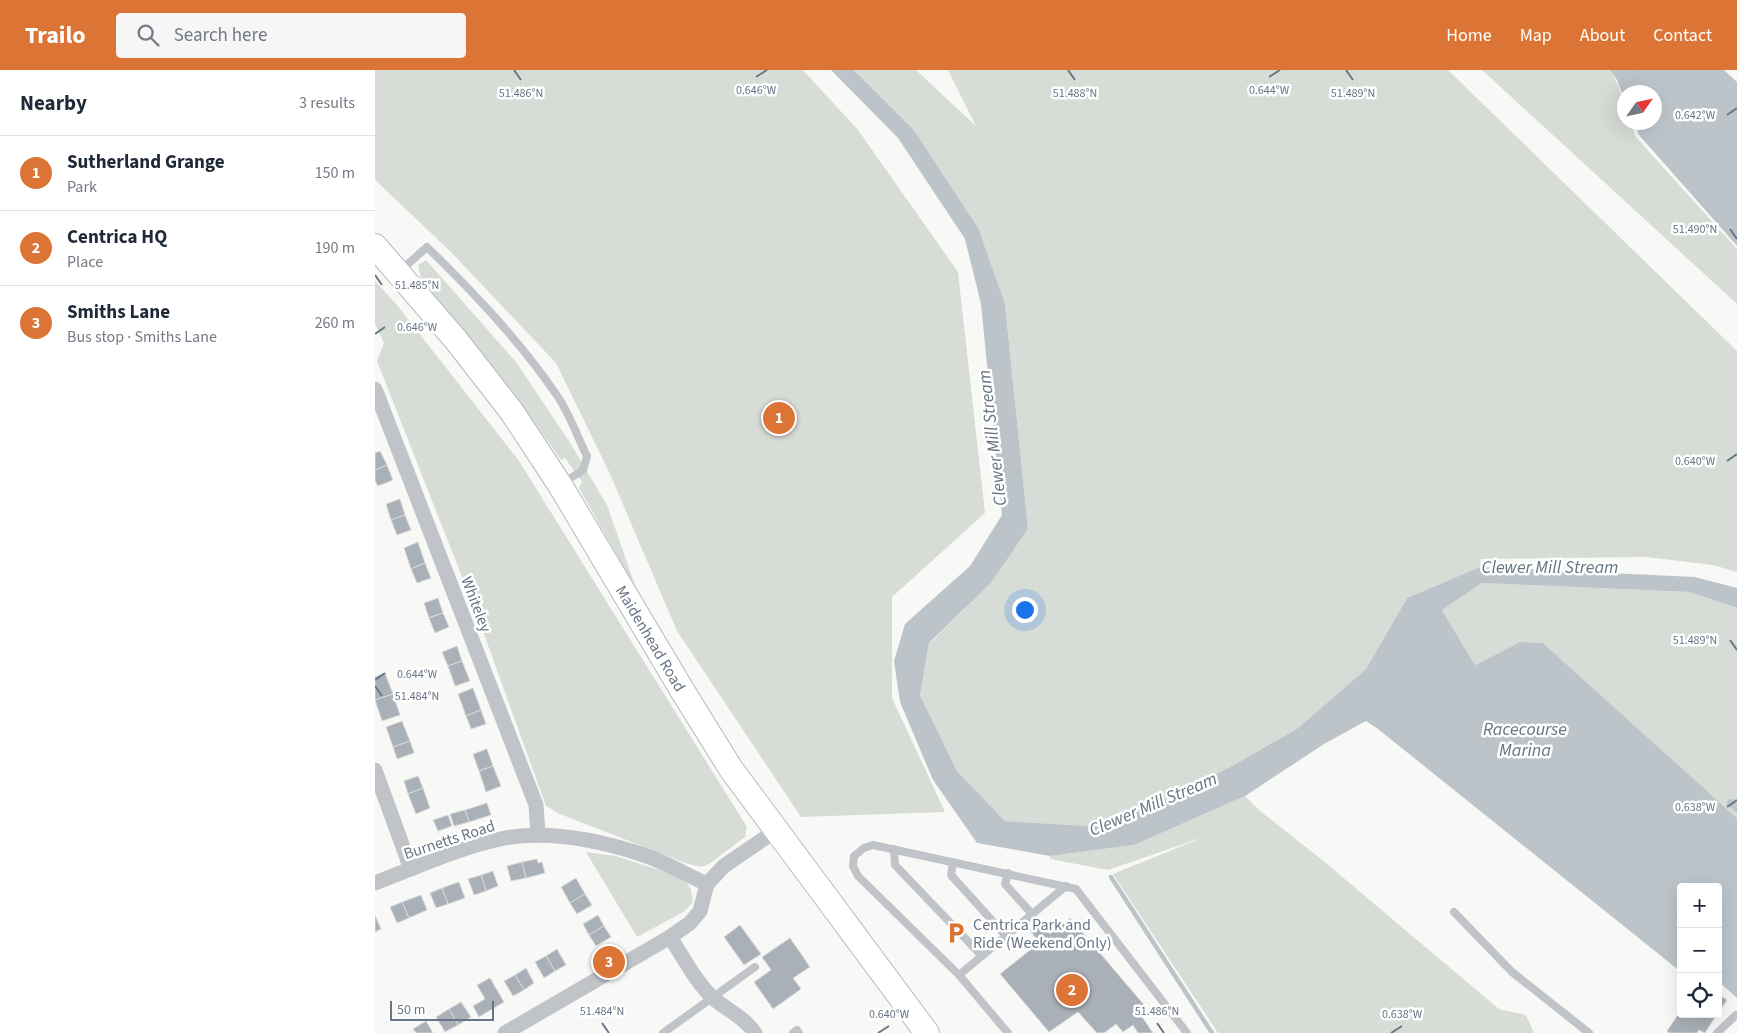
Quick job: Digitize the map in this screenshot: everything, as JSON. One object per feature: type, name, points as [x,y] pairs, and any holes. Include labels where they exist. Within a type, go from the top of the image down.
[{"type":"main road","name":"Maidenhead Road","points":[[375,246],[456,340],[512,412],[560,485],[731,769],[775,831],[927,1033]]},
{"type":"street","name":"Whiteley","points":[[375,389],[536,805],[539,835]]},
{"type":"street","points":[[375,770],[411,869]]},
{"type":"street","points":[[505,1033],[670,937],[690,923],[700,911],[707,884],[724,866],[775,831]]},
{"type":"street","name":"Burnetts Road","points":[[375,883],[459,851],[496,841],[539,835],[581,838],[642,854],[707,884]]},
{"type":"street","points":[[670,937],[712,997],[749,1024],[755,1033]]},
{"type":"lane","points":[[398,273],[427,247],[471,290],[512,335],[557,395],[587,456],[583,470],[560,485]]},
{"type":"lane","points":[[1008,1033],[959,975],[858,876],[853,866],[854,856],[864,848],[873,845],[1076,889],[1085,898],[1187,1033]]},
{"type":"lane","points":[[894,850],[895,865],[982,956]]},
{"type":"lane","points":[[953,862],[951,875],[1006,936]]},
{"type":"lane","points":[[1008,874],[1005,884],[1032,914]]},
{"type":"lane","points":[[959,975],[1066,886]]},
{"type":"lane","points":[[1454,912],[1512,972],[1589,1033]]},
{"type":"lane","points":[[663,1033],[755,967]]},
{"type":"lane","points":[[1721,1032],[1736,1015]]},
{"type":"lane","points":[[793,1033],[797,1030],[799,1033]]},
{"type":"shaded area","points":[[375,70],[803,70],[858,130],[958,272],[985,513],[892,597],[892,698],[945,812],[801,817],[677,631],[610,474],[556,363],[450,251],[375,180]]},
{"type":"shaded area","points":[[854,70],[916,70],[976,126],[948,70],[1448,70],[1737,351],[1737,572],[1713,565],[1646,557],[1481,559],[1480,567],[1407,598],[1366,669],[1298,728],[1234,765],[1158,804],[1087,826],[1005,821],[957,771],[920,695],[929,644],[991,583],[1028,529],[1005,304],[913,129]]},
{"type":"shaded area","points":[[1482,70],[1610,70],[1618,85],[1617,130],[1633,130],[1635,136],[1737,249],[1737,304]]},
{"type":"shaded area","points":[[426,260],[516,362],[569,441],[607,505],[637,591],[579,488],[582,482],[565,458],[561,460],[530,416],[421,279],[418,265]]},
{"type":"shaded area","points":[[375,281],[397,305],[519,461],[747,827],[745,837],[709,864],[701,867],[688,864],[560,814],[546,806],[477,615],[377,361],[384,343],[375,324]]},
{"type":"shaded area","points":[[1482,583],[1689,592],[1737,608],[1737,818],[1543,643],[1520,642],[1475,665],[1442,610]]},
{"type":"shaded area","points":[[1245,796],[1260,811],[1321,859],[1499,1009],[1526,1015],[1534,1033],[1218,1033],[1113,874],[1204,837],[1108,870],[1050,859],[1050,856],[1134,845]]},
{"type":"shaded area","points":[[586,852],[616,856],[684,878],[691,889],[693,902],[685,911],[637,937]]},
{"type":"water","name":"Racecourse Marina","points":[[831,70],[854,70],[913,129],[978,228],[1005,304],[1028,529],[991,583],[929,643],[920,695],[957,771],[1005,821],[1087,826],[1158,804],[1234,765],[1298,728],[1366,669],[1407,598],[1480,567],[1695,577],[1737,588],[1737,608],[1689,592],[1482,583],[1442,610],[1475,665],[1520,642],[1543,643],[1737,818],[1737,998],[1722,985],[1722,883],[1677,883],[1677,969],[1366,721],[1324,744],[1245,796],[1134,845],[1050,856],[977,843],[933,780],[900,702],[894,661],[905,624],[970,566],[1002,515],[981,304],[965,239],[898,138]]},
{"type":"water","points":[[1610,70],[1724,70],[1737,82],[1737,246],[1639,135],[1637,130],[1662,130],[1662,85],[1619,85]]},
{"type":"building","points":[[380,451],[387,465],[375,470],[375,453]]},
{"type":"building","points":[[387,465],[393,480],[378,486],[375,481],[375,470]]},
{"type":"building","points":[[400,499],[405,515],[391,520],[386,504]]},
{"type":"building","points":[[405,515],[411,530],[397,535],[391,520]]},
{"type":"building","points":[[418,542],[425,563],[411,569],[404,548]]},
{"type":"building","points":[[425,563],[431,578],[417,583],[411,569]]},
{"type":"building","points":[[438,598],[443,613],[429,618],[424,603]]},
{"type":"building","points":[[443,613],[449,627],[435,633],[429,618]]},
{"type":"building","points":[[457,646],[462,661],[448,666],[442,652]]},
{"type":"building","points":[[462,661],[470,681],[455,686],[448,666]]},
{"type":"building","points":[[385,673],[393,694],[375,700],[375,677]]},
{"type":"building","points":[[473,688],[481,710],[466,716],[458,694]]},
{"type":"building","points":[[393,694],[400,715],[382,721],[375,700]]},
{"type":"building","points":[[481,710],[486,724],[471,729],[466,716]]},
{"type":"building","points":[[402,721],[410,741],[393,747],[386,727]]},
{"type":"building","points":[[410,741],[414,753],[397,759],[393,747]]},
{"type":"building","points":[[487,749],[493,766],[479,771],[473,754]]},
{"type":"building","points":[[493,766],[501,786],[486,792],[479,771]]},
{"type":"building","points":[[418,776],[423,788],[408,794],[404,781]]},
{"type":"building","points":[[423,788],[430,808],[416,814],[408,794]]},
{"type":"building","points":[[487,803],[491,815],[469,822],[465,810]]},
{"type":"building","points":[[465,810],[469,822],[454,826],[450,814]]},
{"type":"building","points":[[448,815],[452,826],[438,831],[433,820]]},
{"type":"building","points":[[537,859],[538,863],[542,862],[545,873],[526,878],[522,862]]},
{"type":"building","points":[[522,862],[526,878],[511,881],[507,866]]},
{"type":"building","points":[[493,871],[498,886],[486,891],[481,875]]},
{"type":"building","points":[[481,875],[486,891],[474,895],[468,879]]},
{"type":"building","points":[[576,878],[585,894],[570,903],[561,887]]},
{"type":"building","points":[[459,882],[465,898],[448,904],[442,888]]},
{"type":"building","points":[[442,888],[448,904],[436,908],[430,893]]},
{"type":"building","points":[[585,894],[592,905],[577,914],[570,903]]},
{"type":"building","points":[[421,895],[427,910],[409,918],[402,902]]},
{"type":"building","points":[[402,902],[409,918],[397,923],[390,907]]},
{"type":"building","points":[[375,915],[381,929],[375,932]]},
{"type":"building","points":[[598,915],[604,926],[589,935],[583,924]]},
{"type":"building","points":[[1070,918],[1145,1006],[1138,1011],[1153,1033],[1138,1033],[1133,1025],[1123,1032],[1116,1024],[1104,1033],[1097,1033],[1078,1012],[1049,1032],[1000,974],[1039,943],[1030,930],[1041,923],[1050,934]]},
{"type":"building","points":[[740,925],[761,954],[744,965],[724,937]]},
{"type":"building","points":[[604,926],[611,937],[596,946],[589,935]]},
{"type":"building","points":[[790,938],[810,967],[793,978],[801,989],[773,1009],[754,982],[771,970],[762,957]]},
{"type":"building","points":[[557,949],[566,965],[555,971],[546,956]]},
{"type":"building","points":[[546,956],[555,971],[544,978],[535,962]]},
{"type":"building","points":[[526,968],[534,983],[524,990],[515,975]]},
{"type":"building","points":[[515,975],[524,990],[513,996],[504,981]]},
{"type":"building","points":[[490,978],[504,1002],[479,1017],[473,1006],[485,999],[477,985]]},
{"type":"building","points":[[1722,997],[1727,1000],[1722,1007]]},
{"type":"building","points":[[461,1002],[471,1017],[458,1025],[449,1009]]},
{"type":"building","points":[[449,1009],[458,1025],[445,1032],[436,1017]]},
{"type":"building","points":[[1677,1016],[1677,1018],[1714,1018],[1705,1033],[1699,1030],[1697,1033],[1669,1033],[1667,1031]]},
{"type":"building","points":[[426,1021],[433,1033],[416,1033],[413,1029]]},
{"type":"waterway","points":[[1111,877],[1212,1033]]},
{"type":"place","name":"Sutherland Grange","points":[[779,418]]},
{"type":"place","name":"Centrica Park and Ride (Weekend Only)","points":[[956,933]]},
{"type":"place","name":"Smiths Lane","points":[[609,962]]},
{"type":"place","name":"Centrica HQ","points":[[1072,990]]},
{"type":"water label","name":"Clewer Mill Stream","points":[[992,438]]},
{"type":"water label","name":"Clewer Mill Stream","points":[[1550,567]]},
{"type":"water label","name":"Clewer Mill Stream","points":[[1153,804]]}]
